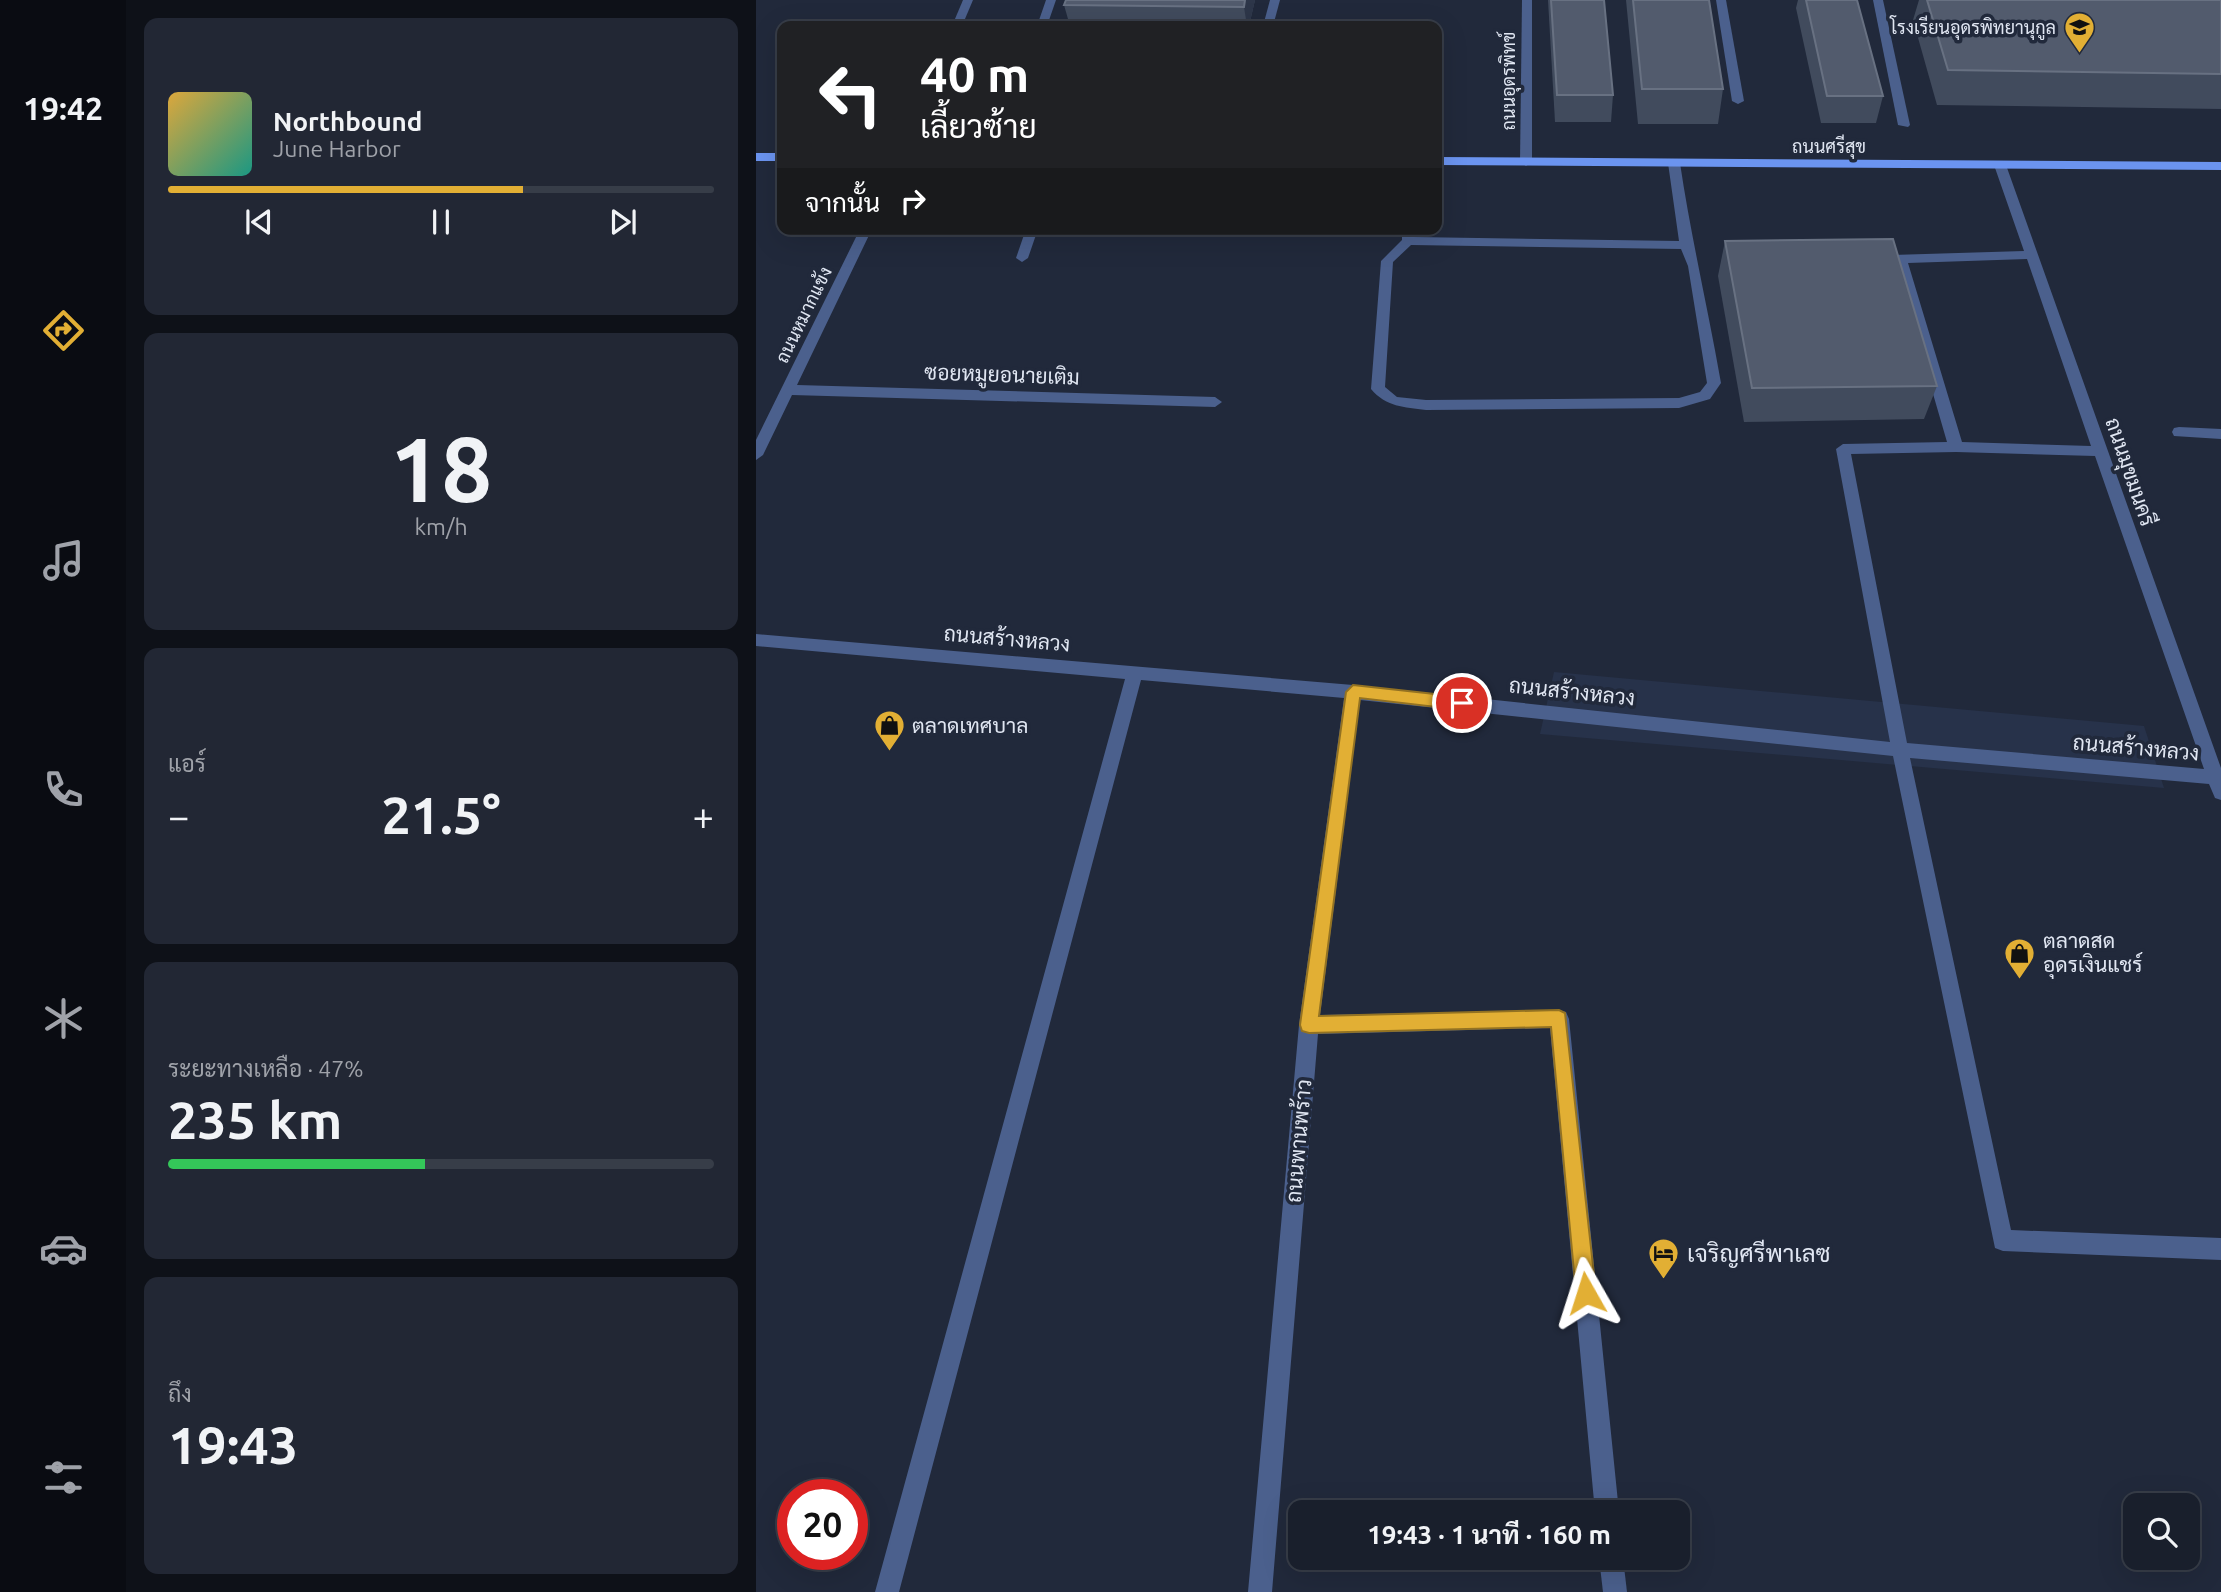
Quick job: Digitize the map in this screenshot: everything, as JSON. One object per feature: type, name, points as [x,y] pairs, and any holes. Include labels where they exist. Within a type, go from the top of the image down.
[{"type":"main road","points":[[756,157],[777,157]]},
{"type":"main road","name":"ถนนศรีสุข","points":[[1442,161],[2221,166]]},
{"type":"street","points":[[959,21],[968,0]]},
{"type":"street","points":[[1044,21],[1051,0]]},
{"type":"street","points":[[1269,21],[1275,0]]},
{"type":"street","name":"ถนนอุดรพิทข์","points":[[1526,162],[1527,0]]},
{"type":"street","points":[[1721,0],[1738,102]]},
{"type":"street","points":[[1878,0],[1903,125]]},
{"type":"street","points":[[1674,163],[1686,245],[1693,266],[1713,383],[1704,396],[1679,403],[1426,405],[1393,401],[1378,389],[1387,261],[1408,235],[1686,245]]},
{"type":"street","name":"ถนนมุขมนครี","points":[[2000,165],[2218,785]]},
{"type":"street","name":"ถนนหมากแข้ง","points":[[756,454],[863,235]]},
{"type":"street","points":[[1022,258],[1030,235]]},
{"type":"street","points":[[1876,259],[2032,255]]},
{"type":"street","points":[[1900,259],[1956,447]]},
{"type":"street","name":"ซอยหมูยอนายเติม","points":[[789,390],[1215,402]]},
{"type":"street","points":[[2179,432],[2221,434]]},
{"type":"street","points":[[2101,451],[1956,447],[1843,449],[1900,750],[2003,1240],[2221,1249]]},
{"type":"street","name":"ถนนสร้างหลวง","points":[[756,640],[1353,692],[2218,785]]},
{"type":"street","points":[[887,1592],[1135,673]]},
{"type":"street","name":"ถนนพานพร้าว","points":[[1260,1592],[1309,1025],[1353,692]]},
{"type":"street","points":[[1309,1025],[1559,1019],[1606,1500]]},
{"type":"street","points":[[1612,1570],[1615,1592]]},
{"type":"shaded area","points":[[1554,672],[2144,726],[2164,788],[1540,734]]},
{"type":"building","points":[[1066,0],[1245,0],[1244,7],[1064,5]]},
{"type":"building","points":[[1551,0],[1604,0],[1613,95],[1557,95]]},
{"type":"building","points":[[1633,0],[1709,0],[1723,89],[1642,89]]},
{"type":"building","points":[[1806,0],[1857,0],[1883,96],[1827,96]]},
{"type":"building","points":[[1927,0],[2221,0],[2221,74],[1948,70]]},
{"type":"building","points":[[1893,239],[1937,386],[1752,388],[1725,241]]},
{"type":"place","name":"โรงเรียนอุดรพิทยานุกูล","points":[[2079,55]]},
{"type":"place","name":"ตลาดเทศบาล","points":[[889,753]]},
{"type":"place","name":"ตลาดสด อุดรเงินแชร์","points":[[2020,980]]},
{"type":"place","name":"เจริญศรีพาเลซ","points":[[1664,1281]]},
{"type":"route","points":[[1462,703],[1353,692],[1309,1025],[1559,1019],[1586,1293]]}]
